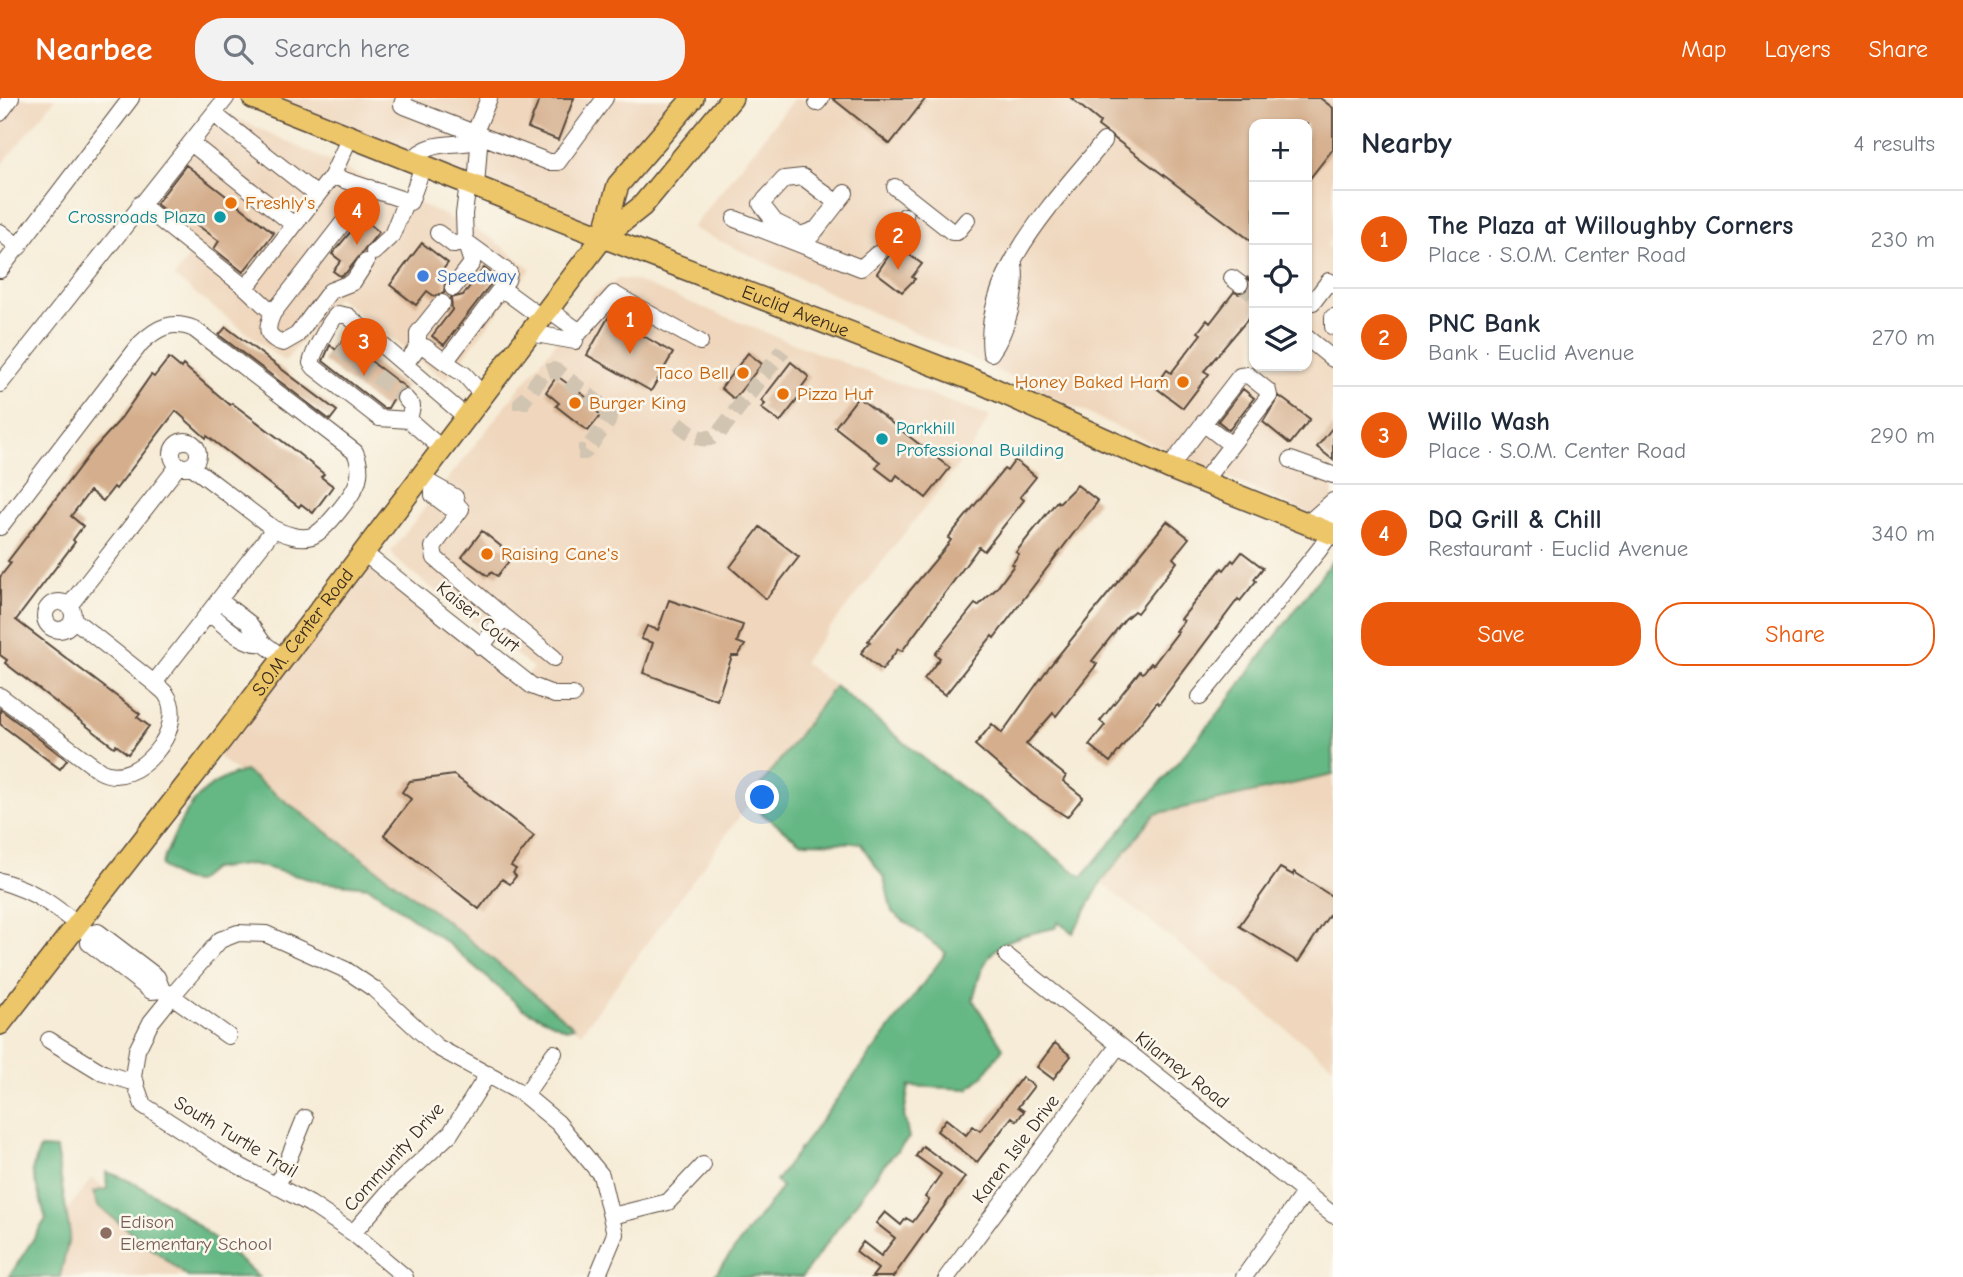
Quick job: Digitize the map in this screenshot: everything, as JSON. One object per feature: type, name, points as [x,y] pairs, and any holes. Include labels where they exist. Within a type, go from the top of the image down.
[{"type":"main road","name":"S.O.M. Center Road","points":[[603,237],[618,186],[693,98]]},
{"type":"main road","name":"S.O.M. Center Road","points":[[0,1024],[83,929],[364,552],[427,482],[442,449],[603,237],[642,206],[732,98]]},
{"type":"main road","name":"Euclid Avenue","points":[[260,99],[603,237],[982,383],[1203,482],[1308,523],[1332,528]]},
{"type":"street","points":[[0,113],[11,98]]},
{"type":"street","points":[[0,270],[131,98]]},
{"type":"street","points":[[0,384],[226,98]]},
{"type":"street","points":[[404,98],[402,104],[478,130],[558,162],[606,98]]},
{"type":"street","points":[[370,188],[273,313],[267,326],[268,333],[274,340],[283,343],[297,335],[330,292],[353,282],[370,257],[392,235],[408,201],[419,151],[436,144],[471,142],[489,98]]},
{"type":"street","points":[[214,114],[317,195]]},
{"type":"street","points":[[453,288],[472,263],[465,241],[464,214],[479,145],[478,130]]},
{"type":"street","points":[[246,288],[332,176],[350,137]]},
{"type":"street","points":[[1014,264],[1030,233],[1104,141]]},
{"type":"street","points":[[191,143],[294,225]]},
{"type":"street","points":[[332,176],[408,201]]},
{"type":"street","points":[[804,246],[841,198],[803,177],[784,179],[761,204],[775,222],[801,235],[817,229]]},
{"type":"street","points":[[895,187],[952,232],[957,232],[967,220]]},
{"type":"street","points":[[140,204],[246,288],[273,313]]},
{"type":"street","points":[[734,219],[861,268],[880,249],[905,216]]},
{"type":"street","points":[[0,232],[19,247]]},
{"type":"street","points":[[438,233],[454,245],[465,241]]},
{"type":"street","points":[[445,362],[501,288],[509,273],[465,241]]},
{"type":"street","points":[[1312,300],[1329,281],[1333,284]]},
{"type":"street","points":[[501,288],[540,320],[577,336]]},
{"type":"street","points":[[577,336],[614,294],[700,342]]},
{"type":"street","points":[[405,364],[418,347],[418,333],[442,303]]},
{"type":"street","points":[[442,449],[409,420],[379,418],[315,368],[311,363],[312,355],[333,317],[343,313],[466,417]]},
{"type":"street","points":[[1333,317],[1333,327]]},
{"type":"street","points":[[540,320],[577,336]]},
{"type":"street","points":[[0,527],[141,343],[153,331],[167,324],[194,329],[355,452],[359,463],[359,479],[322,529],[311,537],[286,535],[274,529],[185,465],[71,612],[166,694],[172,716],[164,740],[137,770],[120,776],[110,776],[100,771],[0,696]]},
{"type":"street","points":[[325,331],[328,339],[338,347]]},
{"type":"street","points":[[1312,342],[1333,359]]},
{"type":"street","points":[[418,347],[425,347],[465,375],[483,396]]},
{"type":"street","points":[[1169,468],[1240,376],[1248,375],[1268,391],[1269,396],[1203,482]]},
{"type":"street","points":[[405,398],[412,405],[409,420]]},
{"type":"street","points":[[1203,423],[1230,444]]},
{"type":"street","points":[[1291,460],[1333,475]]},
{"type":"street","points":[[427,482],[455,497],[461,509],[433,547],[435,558],[554,658]]},
{"type":"street","points":[[1308,523],[1333,501]]},
{"type":"street","points":[[1200,697],[1332,528]]},
{"type":"street","points":[[153,683],[274,529]]},
{"type":"street","name":"Kaiser Court","points":[[364,552],[532,686],[555,695],[573,695]]},
{"type":"street","points":[[214,606],[249,623],[263,643],[283,658]]},
{"type":"street","points":[[481,647],[504,617]]},
{"type":"street","points":[[0,880],[39,894],[83,929],[98,932],[156,976],[167,993],[228,1036]]},
{"type":"street","points":[[49,1040],[110,1076],[136,1083],[133,1065],[137,1050],[167,993],[220,940],[238,933],[266,934],[346,970],[374,989],[437,1047],[525,1095],[558,1124],[601,1175],[612,1216],[615,1234],[597,1277]]},
{"type":"street","name":"Kilarney Road","points":[[1007,956],[1333,1214]]},
{"type":"street","name":"Karen Isle Drive","points":[[947,1277],[1118,1046]]},
{"type":"street","points":[[525,1095],[554,1054]]},
{"type":"street","name":"Community Drive","points":[[354,1233],[393,1187],[450,1134],[488,1074]]},
{"type":"street","name":"South Turtle Trail","points":[[136,1083],[143,1105],[225,1158],[354,1233],[394,1274]]},
{"type":"street","points":[[277,1187],[305,1118]]},
{"type":"street","points":[[612,1216],[668,1202],[704,1165]]},
{"type":"street","points":[[1244,1277],[1305,1192]]},
{"type":"shaded area","points":[[0,98],[56,98],[0,167]]},
{"type":"shaded area","points":[[265,98],[684,98],[598,231]]},
{"type":"shaded area","points":[[795,98],[1333,98],[1333,236],[1327,245],[1333,250],[1333,524],[1164,449],[692,228]]},
{"type":"shaded area","points":[[209,105],[487,235],[531,269],[446,380],[337,297],[285,362],[174,277],[191,254],[134,203]]},
{"type":"shaded area","points":[[619,279],[633,280],[856,368],[990,416],[975,444],[803,662],[835,686],[581,1033],[217,756],[365,560],[522,683],[533,668],[396,560],[391,551],[594,294]]},
{"type":"shaded area","points":[[1333,775],[1333,1066],[1101,883],[1155,814]]},
{"type":"shaded area","name":"Edison Elementary School","points":[[92,1178],[219,1277],[16,1277]]},
{"type":"green space","points":[[1332,561],[1333,775],[1155,814],[1101,883],[1073,933],[1058,922],[1055,928],[1009,941],[990,955],[973,1000],[1003,1048],[983,1076],[968,1089],[909,1086],[904,1115],[909,1138],[884,1165],[802,1277],[713,1277],[782,1187],[776,1181],[946,953],[892,912],[884,878],[860,843],[800,842],[748,803],[835,686],[933,766],[1082,877],[1218,714]]},
{"type":"green space","points":[[245,771],[449,923],[574,1027],[566,1029],[523,1009],[450,945],[369,887],[320,882],[252,864],[212,869],[196,882],[181,879],[169,872],[161,865],[191,806],[212,785]]},
{"type":"green space","points":[[40,1148],[56,1149],[70,1234],[60,1277],[9,1277],[46,1219],[32,1170]]},
{"type":"green space","points":[[106,1172],[167,1202],[259,1277],[188,1277],[98,1206],[93,1192],[107,1189]]},
{"type":"building","points":[[540,98],[574,98],[558,140],[528,128]]},
{"type":"building","points":[[832,98],[926,98],[890,144]]},
{"type":"building","points":[[1071,98],[1320,98],[1333,108],[1333,149],[1312,176],[1312,119],[1249,119],[1249,239],[1098,126],[1100,122]]},
{"type":"building","name":"Crossroads Plaza","points":[[186,165],[274,233],[243,272],[214,249],[219,241],[181,213],[176,219],[156,204]]},
{"type":"building","points":[[362,218],[379,232],[346,273],[340,276],[333,271],[341,261],[332,254]]},
{"type":"building","points":[[422,243],[448,263],[438,276],[445,281],[444,293],[434,296],[427,291],[416,305],[390,285]]},
{"type":"building","points":[[896,245],[922,264],[912,277],[915,279],[902,292],[877,273]]},
{"type":"building","name":"Speedway","points":[[484,268],[496,277],[444,345],[432,336],[452,310],[451,298],[463,295]]},
{"type":"building","points":[[1249,288],[1249,318],[1204,371],[1209,374],[1183,408],[1155,387],[1167,370],[1171,373],[1201,334],[1198,332],[1207,320],[1210,323],[1234,292],[1239,294]]},
{"type":"building","points":[[609,316],[673,353],[651,391],[587,355]]},
{"type":"building","points":[[226,327],[337,411],[330,420],[219,335]]},
{"type":"building","points":[[343,340],[406,388],[398,391],[388,408],[383,408],[323,361],[330,345],[336,350]]},
{"type":"building","name":"Taco Bell","points":[[748,353],[762,364],[734,399],[721,388]]},
{"type":"building","points":[[169,358],[181,368],[183,365],[230,405],[232,403],[290,447],[324,474],[321,477],[333,486],[313,513],[301,504],[299,507],[207,436],[206,438],[176,411],[116,489],[114,487],[103,501],[90,491],[71,516],[83,526],[73,540],[75,542],[16,620],[140,714],[137,717],[149,726],[128,754],[116,745],[114,747],[5,663],[7,660],[0,655],[0,577],[11,563],[8,561],[91,452],[119,421],[151,375],[154,377]]},
{"type":"building","name":"Pizza Hut","points":[[791,362],[809,377],[798,392],[801,395],[780,422],[761,408],[765,404],[761,401]]},
{"type":"building","name":"Burger King","points":[[557,376],[600,407],[596,411],[601,415],[588,431],[556,406],[559,403],[546,392]]},
{"type":"building","points":[[1243,389],[1254,398],[1229,430],[1218,421]]},
{"type":"building","points":[[1279,396],[1310,419],[1290,444],[1263,422]]},
{"type":"building","name":"Parkhill Professional Building","points":[[858,397],[950,468],[926,498],[897,475],[893,481],[876,468],[880,462],[835,427]]},
{"type":"building","points":[[1333,427],[1333,460],[1317,447]]},
{"type":"building","points":[[1015,460],[1036,477],[1020,497],[1024,500],[984,551],[979,547],[902,651],[898,649],[882,670],[861,653],[870,642],[868,641],[942,552],[951,540],[948,538],[1004,469],[1007,471]]},
{"type":"building","points":[[1077,485],[1098,501],[994,638],[992,636],[945,695],[924,679],[940,658],[935,654],[975,604],[978,606],[997,588],[1014,565],[1012,564],[1019,554],[1016,552],[1057,501],[1059,503]]},
{"type":"building","points":[[1167,521],[1189,538],[1173,558],[1177,562],[1137,613],[1134,611],[1125,619],[1092,661],[1097,664],[1056,716],[1053,713],[1026,744],[1066,776],[1063,781],[1083,797],[1067,817],[1033,795],[975,745],[992,724],[1002,733],[1049,667]]},
{"type":"building","points":[[760,527],[799,557],[766,599],[730,567]]},
{"type":"building","name":"Raising Cane's","points":[[482,531],[513,556],[497,576],[491,572],[488,576],[462,557]]},
{"type":"building","points":[[1242,552],[1263,568],[1254,579],[1256,581],[1240,601],[1238,599],[1159,704],[1157,702],[1110,762],[1089,745],[1105,725],[1100,721],[1140,671],[1143,673],[1151,663],[1153,665],[1178,632],[1176,631],[1184,621],[1181,619],[1222,568],[1224,570],[1232,560],[1234,562]]},
{"type":"building","points":[[669,600],[743,625],[737,642],[745,645],[738,656],[732,656],[717,700],[643,673],[653,643],[641,639],[647,626],[658,630]]},
{"type":"building","points":[[0,709],[67,760],[60,769],[0,724]]},
{"type":"building","points":[[454,775],[534,836],[511,866],[516,869],[513,873],[516,876],[510,884],[502,879],[479,909],[384,835],[411,799],[402,792],[410,781]]},
{"type":"building","points":[[1280,868],[1293,875],[1294,872],[1333,897],[1333,909],[1298,962],[1239,926]]},
{"type":"building","points":[[1055,1043],[1071,1056],[1053,1079],[1037,1067]]},
{"type":"building","points":[[1022,1077],[1034,1086],[1018,1107],[1024,1111],[1017,1121],[1012,1117],[977,1162],[937,1131],[946,1119],[966,1135],[973,1126],[980,1131]]},
{"type":"building","points":[[923,1146],[965,1177],[893,1277],[872,1277],[878,1269],[856,1252],[863,1242],[881,1256],[895,1238],[876,1223],[885,1212],[901,1225],[906,1218],[913,1222],[929,1200],[925,1197],[941,1174],[916,1156]]},
{"type":"tunnel","points":[[1240,284],[1249,291]]},
{"type":"tunnel","points":[[338,347],[405,398]]},
{"type":"tunnel","points":[[678,423],[702,438],[718,434],[783,350]]},
{"type":"tunnel","points":[[521,409],[521,404],[544,373],[553,370],[558,372],[603,407],[609,417],[585,452],[578,452]]},
{"type":"place","name":"Freshly's","points":[[231,203]]},
{"type":"place","name":"Crossroads Plaza","points":[[220,217]]},
{"type":"place","name":"DQ Grill & Chill","points":[[357,245]]},
{"type":"place","name":"PNC Bank","points":[[898,270]]},
{"type":"place","name":"Speedway","points":[[423,276]]},
{"type":"place","name":"The Plaza at Willoughby Corners","points":[[630,354]]},
{"type":"place","name":"Taco Bell","points":[[743,373]]},
{"type":"place","name":"Willo Wash","points":[[364,376]]},
{"type":"place","name":"Honey Baked Ham","points":[[1183,382]]},
{"type":"place","name":"Pizza Hut","points":[[783,394]]},
{"type":"place","name":"Burger King","points":[[575,403]]},
{"type":"place","name":"Parkhill Professional Building","points":[[882,439]]},
{"type":"place","name":"Raising Cane's","points":[[487,554]]},
{"type":"place","name":"Edison Elementary School","points":[[106,1233]]}]
